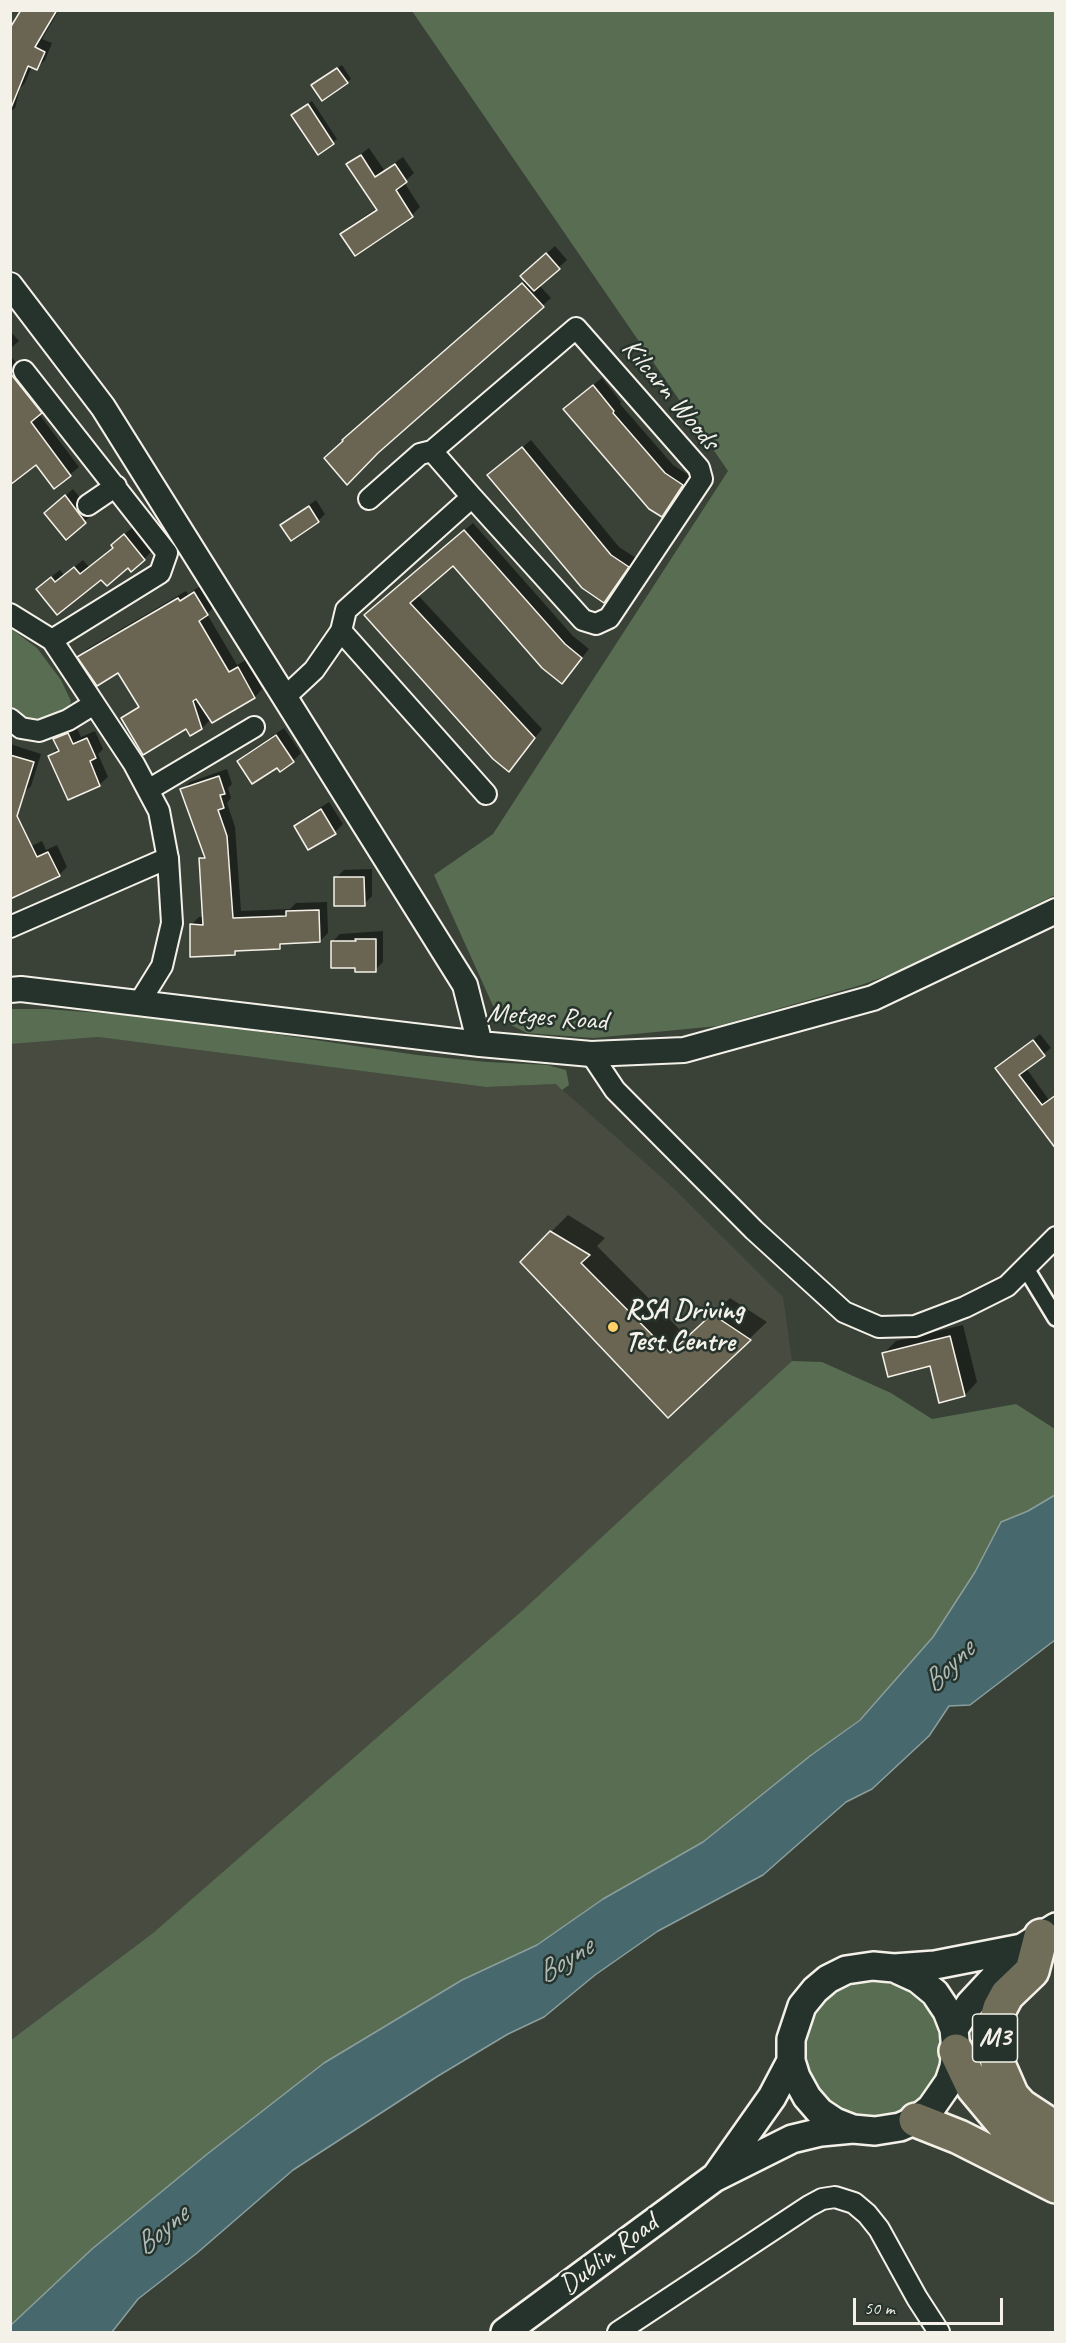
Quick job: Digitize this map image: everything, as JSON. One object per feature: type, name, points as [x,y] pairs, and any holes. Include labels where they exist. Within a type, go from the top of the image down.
[{"type":"highway","name":"M3","points":[[1040,1937],[1032,1971],[1007,1995],[999,2008],[996,2050],[1001,2074],[1012,2096],[1021,2106],[1056,2129]]},
{"type":"highway","name":"M3","points":[[955,2040],[973,2087],[1008,2129],[1056,2158]]},
{"type":"highway","points":[[916,2120],[959,2137],[1056,2186]]},
{"type":"main road","points":[[853,2129],[835,2122],[820,2112],[807,2097],[796,2077],[791,2061],[791,2039],[802,2006],[815,1989],[846,1970],[873,1966],[894,1968],[935,1965],[1040,1937]]},
{"type":"main road","points":[[955,2040],[970,2004],[1040,1937]]},
{"type":"main road","points":[[714,2178],[792,2139],[821,2132],[853,2129],[875,2131],[900,2127],[916,2120],[932,2108],[949,2082],[954,2067],[955,2040],[947,2011],[935,1993],[918,1979],[894,1968]]},
{"type":"main road","points":[[714,2178],[772,2097],[791,2061]]},
{"type":"main road","name":"Dublin Road","points":[[505,2332],[714,2178]]},
{"type":"street","points":[[10,285],[103,407],[465,985],[480,1044]]},
{"type":"street","name":"Kilcarn Woods","points":[[369,499],[420,454],[432,451],[576,328],[699,468],[702,479],[609,618],[596,624],[583,620],[432,451]]},
{"type":"street","points":[[24,371],[167,553],[160,573],[52,640]]},
{"type":"street","points":[[88,505],[116,486]]},
{"type":"street","points":[[285,698],[314,670],[341,630],[346,610],[472,497]]},
{"type":"street","points":[[10,614],[52,640],[134,764],[159,811],[168,858],[172,923],[162,966],[139,1004]]},
{"type":"street","points":[[341,630],[486,794]]},
{"type":"street","points":[[10,719],[21,728],[39,731],[68,720],[94,704]]},
{"type":"street","points":[[148,790],[254,727]]},
{"type":"street","points":[[10,927],[168,858]]},
{"type":"street","name":"Metges Road","points":[[10,990],[21,989],[480,1044],[591,1054],[684,1050],[873,998],[1056,911]]},
{"type":"street","points":[[591,1054],[615,1090],[754,1230],[844,1312],[879,1327],[915,1326],[965,1307],[1007,1286],[1056,1237]]},
{"type":"street","points":[[1025,1267],[1056,1318]]},
{"type":"street","points":[[618,2332],[809,2206],[822,2199],[835,2197],[854,2204],[867,2214],[879,2229],[939,2332]]},
{"type":"shaded area","points":[[98,1037],[486,1087],[556,1084],[669,1184],[783,1297],[792,1361],[523,1610],[153,1933],[11,2040],[11,1044]]},
{"type":"green space","points":[[412,11],[1055,11],[1055,895],[905,969],[861,985],[718,1026],[593,1038],[527,1033],[499,1019],[434,875],[493,834],[728,471]]},
{"type":"green space","points":[[10,628],[37,648],[61,680],[71,701],[68,710],[35,725],[20,720],[11,709]]},
{"type":"green space","points":[[11,1009],[46,1009],[166,1018],[417,1055],[547,1065],[566,1070],[569,1085],[562,1090],[556,1084],[486,1087],[98,1037],[11,1044]]},
{"type":"green space","points":[[792,1361],[822,1362],[891,1393],[932,1419],[1016,1404],[1055,1429],[1055,1496],[1028,1511],[1001,1522],[975,1572],[933,1637],[860,1719],[703,1842],[603,1899],[537,1945],[462,1980],[324,2063],[206,2155],[92,2249],[11,2325],[11,2040],[153,1933],[523,1610]]},
{"type":"green space","points":[[873,1982],[899,1987],[920,2002],[935,2023],[940,2049],[935,2075],[920,2096],[899,2111],[873,2116],[847,2111],[826,2096],[811,2075],[806,2049],[811,2023],[826,2002],[847,1987]]},
{"type":"water","name":"Boyne","points":[[1055,1495],[1055,1640],[970,1705],[949,1706],[929,1736],[872,1789],[846,1802],[763,1875],[658,1931],[595,1975],[544,2017],[508,2034],[438,2076],[293,2170],[197,2253],[138,2299],[112,2332],[11,2332],[11,2325],[92,2249],[206,2155],[324,2063],[462,1980],[537,1945],[603,1899],[703,1842],[810,1756],[860,1720],[933,1637],[975,1572],[1001,1522],[1028,1511]]},
{"type":"building","points":[[21,10],[57,10],[35,47],[45,52],[37,70],[28,66],[11,108],[10,28]]},
{"type":"building","points":[[337,68],[348,83],[322,101],[311,85]]},
{"type":"building","points":[[308,104],[334,144],[318,155],[291,115]]},
{"type":"building","points":[[361,155],[375,177],[395,164],[407,182],[396,190],[413,217],[355,256],[340,234],[377,210],[346,164]]},
{"type":"building","points":[[546,253],[560,269],[534,291],[520,276]]},
{"type":"building","points":[[522,283],[544,307],[378,453],[347,485],[324,458]]},
{"type":"building","points":[[10,373],[42,413],[31,422],[71,476],[54,489],[36,465],[10,485]]},
{"type":"building","points":[[593,385],[614,411],[613,413],[665,473],[683,485],[662,517],[649,509],[563,409]]},
{"type":"building","points":[[522,447],[611,555],[629,567],[604,603],[582,588],[487,475]]},
{"type":"building","points":[[65,495],[86,523],[66,540],[44,513]]},
{"type":"building","points":[[309,506],[319,522],[291,541],[280,525]]},
{"type":"building","points":[[464,530],[565,644],[582,658],[562,684],[542,668],[453,566],[410,603],[535,738],[509,772],[493,759],[364,615]]},
{"type":"building","points":[[124,534],[145,560],[131,572],[128,568],[107,586],[101,580],[57,615],[36,589],[51,577],[55,582],[74,567],[80,574],[113,548],[111,545]]},
{"type":"building","points":[[194,592],[208,615],[199,621],[229,672],[238,667],[255,698],[212,723],[196,699],[193,701],[202,729],[190,736],[186,729],[143,755],[121,718],[139,707],[118,673],[97,686],[77,657],[178,598],[180,601]]},
{"type":"building","points":[[68,733],[73,744],[87,738],[96,758],[90,761],[100,786],[68,800],[48,756],[59,751],[53,739]]},
{"type":"building","points":[[276,735],[294,762],[280,772],[277,768],[252,784],[237,761]]},
{"type":"building","points":[[10,755],[34,762],[17,816],[37,857],[48,852],[60,876],[10,899]]},
{"type":"building","points":[[219,776],[225,794],[220,795],[224,808],[218,810],[227,836],[233,918],[286,916],[286,911],[319,910],[320,942],[280,944],[280,949],[235,951],[235,955],[190,957],[190,924],[203,925],[199,858],[205,858],[180,789]]},
{"type":"building","points":[[321,809],[336,834],[308,850],[294,826]]},
{"type":"building","points":[[334,877],[364,877],[365,906],[334,906]]},
{"type":"building","points":[[355,939],[376,939],[376,972],[355,972],[355,968],[331,968],[331,941],[356,941]]},
{"type":"building","points":[[1033,1040],[1045,1056],[1019,1075],[1042,1105],[1056,1095],[1056,1149],[995,1068]]},
{"type":"building","name":"RSA Driving Test Centre","points":[[550,1231],[590,1255],[581,1263],[670,1353],[712,1314],[751,1340],[668,1418],[520,1262]]},
{"type":"building","points":[[950,1336],[965,1396],[939,1403],[930,1366],[888,1377],[882,1353]]},
{"type":"place","name":"RSA Driving Test Centre","points":[[613,1327]]}]
